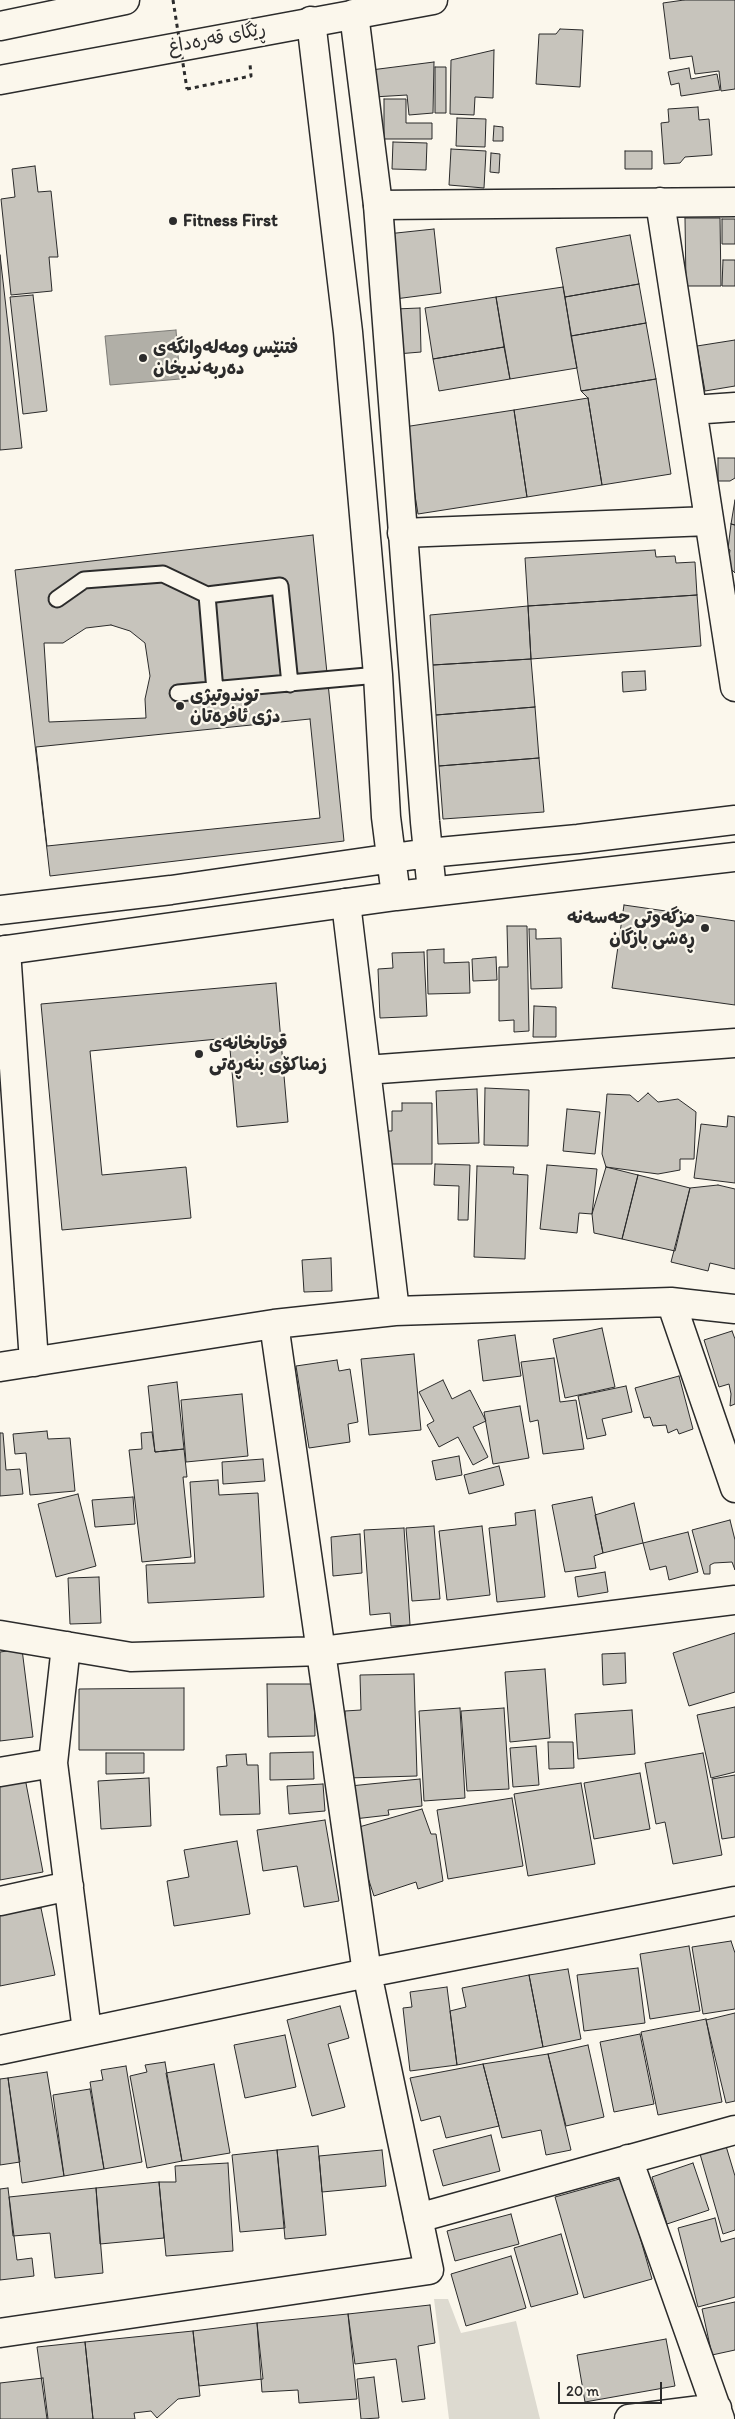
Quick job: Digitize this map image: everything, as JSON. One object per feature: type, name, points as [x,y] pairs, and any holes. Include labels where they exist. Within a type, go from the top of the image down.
[{"type":"street","points":[[0,26],[125,0]]},
{"type":"street","name":"ڕێگای قەرەداغ","points":[[0,80],[311,21],[433,0]]},
{"type":"street","points":[[354,14],[378,205],[402,533],[432,891]]},
{"type":"street","points":[[311,21],[348,332],[378,675],[386,817],[396,896]]},
{"type":"street","points":[[660,202],[709,521],[729,618],[735,687]]},
{"type":"street","points":[[378,205],[735,202]]},
{"type":"street","points":[[692,410],[735,407]]},
{"type":"street","points":[[402,533],[709,521]]},
{"type":"street","points":[[0,910],[171,890],[391,860],[428,853],[578,840],[735,820]]},
{"type":"street","points":[[34,1362],[3,950],[432,891],[735,856]]},
{"type":"street","points":[[346,903],[395,1311]]},
{"type":"street","points":[[366,1070],[735,1043]]},
{"type":"street","points":[[0,1367],[274,1324],[395,1311],[671,1302],[735,1309]]},
{"type":"street","points":[[671,1302],[735,1488]]},
{"type":"street","points":[[0,2332],[429,2270],[367,1973],[274,1324]]},
{"type":"street","points":[[0,1635],[131,1657],[322,1651],[735,1600]]},
{"type":"street","points":[[66,1646],[53,1763],[88,2031]]},
{"type":"street","points":[[0,1772],[53,1763]]},
{"type":"street","points":[[0,1901],[69,1886]]},
{"type":"street","points":[[0,2050],[367,1973],[735,1901]]},
{"type":"street","points":[[418,2218],[735,2130]]},
{"type":"street","points":[[628,2160],[719,2413],[629,2419]]},
{"type":"lane","points":[[57,599],[84,580],[163,574],[207,595],[280,586],[290,684]]},
{"type":"lane","points":[[207,595],[215,691]]},
{"type":"lane","points":[[178,693],[378,675]]},
{"type":"path","points":[[173,0],[187,89],[251,76]]},
{"type":"shaded area","name":"فتنێس ومەلەوانگەی دەربەندیخان","points":[[176,330],[180,379],[110,385],[105,336]]},
{"type":"shaded area","points":[[434,2299],[448,2299],[461,2333],[516,2321],[540,2419],[449,2419]]},
{"type":"building","points":[[684,0],[735,0],[735,89],[721,91],[719,71],[695,74],[692,56],[670,59],[663,3]]},
{"type":"building","points":[[560,29],[583,30],[580,87],[536,84],[539,34],[556,34]]},
{"type":"building","points":[[494,50],[493,98],[475,97],[474,115],[450,114],[451,60]]},
{"type":"building","points":[[434,62],[433,113],[409,115],[407,95],[373,97],[371,70]]},
{"type":"building","points":[[435,67],[446,67],[446,113],[435,113]]},
{"type":"building","points":[[689,68],[691,79],[717,74],[720,90],[681,96],[679,83],[671,85],[668,72]]},
{"type":"building","points":[[384,99],[406,99],[406,123],[432,123],[432,139],[384,139]]},
{"type":"building","points":[[698,107],[699,120],[709,119],[712,155],[685,157],[680,163],[664,164],[661,123],[669,122],[668,109]]},
{"type":"building","points":[[457,118],[486,119],[485,147],[456,146]]},
{"type":"building","points":[[494,126],[503,127],[503,141],[493,141]]},
{"type":"building","points":[[393,142],[427,143],[426,170],[392,169]]},
{"type":"building","points":[[451,149],[486,151],[484,188],[449,185]]},
{"type":"building","points":[[625,151],[652,151],[652,169],[625,169]]},
{"type":"building","points":[[491,153],[500,154],[499,173],[490,172]]},
{"type":"building","points":[[35,166],[38,192],[51,191],[58,257],[49,257],[52,291],[11,295],[1,199],[15,197],[12,169]]},
{"type":"building","points":[[685,218],[720,218],[721,286],[686,286]]},
{"type":"building","points":[[722,219],[735,219],[735,244],[722,244]]},
{"type":"building","points":[[434,229],[441,293],[395,299],[387,234]]},
{"type":"building","points":[[630,235],[639,284],[565,297],[556,248]]},
{"type":"building","points":[[0,255],[22,448],[0,450]]},
{"type":"building","points":[[723,260],[735,260],[735,286],[722,286]]},
{"type":"building","points":[[639,284],[646,323],[571,336],[565,297]]},
{"type":"building","points":[[563,287],[577,368],[510,379],[496,297]]},
{"type":"building","points":[[33,295],[47,411],[23,414],[10,297]]},
{"type":"building","points":[[496,297],[504,347],[433,359],[425,308]]},
{"type":"building","points":[[420,308],[421,352],[397,354],[395,309]]},
{"type":"building","points":[[646,323],[656,379],[581,391],[571,336]]},
{"type":"building","points":[[735,340],[735,386],[705,391],[697,346]]},
{"type":"building","points":[[504,347],[510,379],[439,391],[433,359]]},
{"type":"building","points":[[656,379],[671,474],[602,485],[588,398],[581,391]]},
{"type":"building","points":[[588,398],[602,485],[527,497],[514,410]]},
{"type":"building","points":[[514,410],[527,497],[418,514],[404,427]]},
{"type":"building","points":[[718,458],[735,458],[735,478],[730,481],[718,481]]},
{"type":"building","points":[[735,500],[735,525],[731,524]]},
{"type":"building","points":[[731,524],[735,525],[735,573],[728,566]]},
{"type":"building","name":"توندوتیژی دژی ئافرەتان","points":[[313,535],[344,841],[50,876],[15,570]]},
{"type":"building","points":[[655,550],[656,557],[675,556],[676,563],[695,562],[697,595],[528,606],[525,558]]},
{"type":"building","points":[[697,595],[701,646],[531,659],[528,606]]},
{"type":"building","points":[[528,606],[531,659],[433,665],[430,615]]},
{"type":"building","points":[[111,625],[130,631],[145,643],[150,676],[145,699],[146,718],[49,722],[44,643],[63,643],[86,628]]},
{"type":"building","points":[[531,659],[535,707],[436,715],[433,665]]},
{"type":"building","points":[[645,671],[646,690],[623,692],[622,672]]},
{"type":"building","points":[[535,707],[539,758],[439,766],[436,715]]},
{"type":"building","points":[[310,719],[320,818],[47,846],[36,747]]},
{"type":"building","points":[[539,758],[544,812],[443,819],[439,766]]},
{"type":"building","points":[[624,905],[735,921],[735,1005],[612,988]]},
{"type":"building","points":[[507,926],[527,926],[529,1031],[514,1032],[514,1020],[499,1021],[499,967],[508,967]]},
{"type":"building","points":[[529,929],[536,929],[536,939],[561,938],[562,988],[531,989]]},
{"type":"building","points":[[444,949],[444,963],[469,962],[470,993],[428,994],[427,950]]},
{"type":"building","points":[[424,952],[427,1016],[380,1018],[378,969],[393,968],[392,953]]},
{"type":"building","points":[[496,957],[497,980],[473,981],[472,959]]},
{"type":"building","points":[[276,983],[288,1122],[237,1127],[229,1038],[90,1051],[102,1175],[186,1167],[191,1218],[62,1230],[41,1004]]},
{"type":"building","points":[[534,1006],[556,1007],[556,1037],[533,1037]]},
{"type":"building","points":[[485,1088],[529,1090],[528,1146],[484,1145]]},
{"type":"building","points":[[477,1089],[479,1143],[438,1144],[436,1091]]},
{"type":"building","points":[[648,1093],[658,1102],[678,1099],[696,1112],[694,1159],[680,1159],[680,1170],[658,1174],[606,1167],[602,1154],[607,1094],[630,1095],[638,1102]]},
{"type":"building","points":[[402,1103],[432,1103],[432,1164],[384,1164],[384,1131],[392,1131],[392,1111],[402,1111]]},
{"type":"building","points":[[567,1109],[600,1112],[595,1154],[563,1151]]},
{"type":"building","points":[[728,1116],[735,1117],[735,1183],[694,1178],[701,1124],[727,1127]]},
{"type":"building","points":[[435,1164],[470,1165],[468,1220],[458,1220],[459,1186],[434,1185]]},
{"type":"building","points":[[547,1165],[597,1169],[592,1214],[579,1213],[577,1233],[540,1229]]},
{"type":"building","points":[[477,1166],[514,1167],[513,1174],[528,1175],[525,1259],[474,1257]]},
{"type":"building","points":[[606,1167],[638,1175],[622,1239],[594,1233],[592,1214]]},
{"type":"building","points":[[638,1175],[690,1188],[675,1251],[622,1239]]},
{"type":"building","points":[[718,1185],[735,1189],[735,1269],[710,1263],[708,1271],[671,1262],[690,1188]]},
{"type":"building","points":[[331,1258],[332,1291],[304,1292],[302,1260]]},
{"type":"building","points":[[602,1328],[615,1387],[565,1398],[553,1339]]},
{"type":"building","points":[[732,1331],[735,1339],[735,1404],[730,1406],[731,1394],[729,1384],[719,1387],[704,1340]]},
{"type":"building","points":[[515,1335],[521,1376],[483,1381],[478,1340]]},
{"type":"building","points":[[414,1354],[421,1430],[369,1435],[361,1359]]},
{"type":"building","points":[[554,1358],[560,1402],[576,1400],[584,1449],[543,1454],[538,1420],[530,1422],[521,1362]]},
{"type":"building","points":[[337,1360],[339,1371],[350,1369],[358,1422],[348,1424],[350,1442],[309,1448],[296,1366]]},
{"type":"building","points":[[679,1376],[693,1429],[679,1434],[677,1429],[668,1433],[666,1425],[653,1426],[650,1417],[644,1418],[635,1388]]},
{"type":"building","points":[[443,1380],[452,1399],[470,1390],[486,1421],[473,1427],[488,1457],[473,1465],[458,1437],[439,1447],[427,1425],[434,1421],[419,1392]]},
{"type":"building","points":[[177,1382],[184,1449],[155,1452],[148,1386]]},
{"type":"building","points":[[626,1386],[632,1412],[602,1419],[606,1435],[587,1439],[578,1396]]},
{"type":"building","points":[[242,1394],[248,1456],[186,1462],[181,1400]]},
{"type":"building","points":[[520,1406],[529,1458],[493,1464],[484,1412]]},
{"type":"building","points":[[47,1431],[48,1439],[70,1438],[75,1491],[30,1495],[26,1453],[15,1454],[13,1434]]},
{"type":"building","points":[[152,1432],[155,1452],[184,1449],[187,1477],[183,1477],[191,1557],[142,1562],[129,1450],[142,1449],[141,1433]]},
{"type":"building","points":[[0,1433],[3,1433],[6,1470],[20,1469],[23,1494],[0,1496]]},
{"type":"building","points":[[459,1456],[462,1475],[436,1480],[432,1461]]},
{"type":"building","points":[[263,1459],[265,1481],[223,1484],[222,1462]]},
{"type":"building","points":[[499,1466],[504,1485],[469,1494],[464,1475]]},
{"type":"building","points":[[218,1480],[219,1495],[258,1493],[264,1597],[148,1603],[146,1565],[195,1563],[190,1482]]},
{"type":"building","points":[[78,1494],[96,1566],[56,1577],[38,1504]]},
{"type":"building","points":[[133,1497],[135,1524],[95,1527],[92,1500]]},
{"type":"building","points":[[592,1497],[603,1553],[594,1556],[596,1568],[565,1572],[552,1505]]},
{"type":"building","points":[[634,1503],[643,1543],[603,1553],[595,1515]]},
{"type":"building","points":[[535,1510],[545,1597],[497,1602],[489,1528],[516,1525],[515,1513]]},
{"type":"building","points":[[730,1520],[735,1540],[735,1570],[732,1562],[714,1563],[710,1565],[710,1574],[704,1574],[692,1530]]},
{"type":"building","points":[[434,1526],[440,1599],[412,1601],[406,1528]]},
{"type":"building","points":[[482,1526],[490,1595],[447,1600],[439,1531]]},
{"type":"building","points":[[404,1528],[410,1625],[391,1626],[390,1613],[370,1615],[364,1530]]},
{"type":"building","points":[[688,1532],[698,1572],[669,1580],[666,1566],[650,1570],[643,1543]]},
{"type":"building","points":[[360,1534],[362,1573],[333,1576],[331,1537]]},
{"type":"building","points":[[605,1572],[608,1592],[578,1597],[575,1577]]},
{"type":"building","points":[[99,1577],[101,1623],[70,1624],[68,1578]]},
{"type":"building","points":[[735,1633],[735,1692],[689,1706],[673,1653]]},
{"type":"building","points":[[22,1649],[33,1737],[0,1741],[0,1652]]},
{"type":"building","points":[[625,1653],[626,1683],[603,1685],[602,1654]]},
{"type":"building","points":[[545,1669],[550,1738],[510,1742],[505,1672]]},
{"type":"building","points":[[414,1674],[417,1776],[347,1778],[345,1711],[361,1710],[360,1675]]},
{"type":"building","points":[[267,1684],[314,1684],[315,1736],[268,1737]]},
{"type":"building","points":[[184,1688],[184,1750],[79,1750],[79,1689]]},
{"type":"building","points":[[735,1707],[735,1772],[711,1778],[697,1715]]},
{"type":"building","points":[[460,1708],[465,1798],[424,1801],[419,1711]]},
{"type":"building","points":[[504,1708],[509,1789],[467,1791],[461,1711]]},
{"type":"building","points":[[632,1710],[635,1754],[578,1759],[575,1714]]},
{"type":"building","points":[[548,1742],[573,1742],[574,1768],[549,1769]]},
{"type":"building","points":[[536,1746],[539,1785],[513,1787],[510,1748]]},
{"type":"building","points":[[313,1752],[314,1779],[270,1780],[270,1753]]},
{"type":"building","points":[[106,1753],[144,1753],[144,1773],[106,1774]]},
{"type":"building","points":[[703,1753],[722,1855],[673,1864],[665,1822],[656,1824],[645,1763]]},
{"type":"building","points":[[246,1754],[247,1765],[258,1765],[260,1814],[220,1815],[217,1767],[227,1766],[226,1755]]},
{"type":"building","points":[[640,1773],[650,1829],[594,1839],[584,1783]]},
{"type":"building","points":[[735,1775],[735,1837],[722,1839],[712,1779]]},
{"type":"building","points":[[25,1778],[43,1872],[0,1880],[0,1782]]},
{"type":"building","points":[[149,1778],[151,1826],[101,1829],[98,1781]]},
{"type":"building","points":[[420,1779],[422,1806],[388,1810],[389,1815],[354,1819],[350,1786]]},
{"type":"building","points":[[581,1783],[595,1864],[528,1876],[514,1794]]},
{"type":"building","points":[[323,1784],[325,1811],[289,1814],[287,1786]]},
{"type":"building","points":[[512,1798],[523,1866],[448,1879],[437,1810]]},
{"type":"building","points":[[422,1809],[431,1834],[436,1834],[443,1881],[418,1889],[416,1882],[374,1896],[352,1829]]},
{"type":"building","points":[[325,1820],[339,1901],[304,1907],[297,1866],[263,1871],[257,1830]]},
{"type":"building","points":[[237,1841],[250,1914],[174,1926],[167,1881],[189,1877],[184,1850]]},
{"type":"building","points":[[41,1908],[55,1975],[0,1986],[0,1914]]},
{"type":"building","points":[[731,1941],[735,1953],[735,2009],[703,2014],[692,1947]]},
{"type":"building","points":[[689,1946],[700,2011],[650,2019],[640,1954]]},
{"type":"building","points":[[638,1968],[645,2023],[584,2031],[577,1975]]},
{"type":"building","points":[[568,1969],[581,2039],[543,2047],[529,1975]]},
{"type":"building","points":[[529,1975],[543,2047],[457,2065],[450,2011],[466,2007],[462,1988]]},
{"type":"building","points":[[447,1987],[457,2065],[410,2071],[403,2008],[412,2007],[410,1992]]},
{"type":"building","points":[[340,2006],[349,2038],[328,2044],[345,2107],[312,2116],[287,2020]]},
{"type":"building","points":[[735,2013],[735,2101],[726,2103],[706,2020]]},
{"type":"building","points":[[706,2019],[722,2102],[658,2115],[641,2032]]},
{"type":"building","points":[[640,2034],[654,2104],[614,2112],[600,2042]]},
{"type":"building","points":[[285,2035],[296,2087],[245,2098],[234,2045]]},
{"type":"building","points":[[588,2045],[604,2117],[566,2126],[548,2054]]},
{"type":"building","points":[[548,2054],[571,2150],[546,2155],[541,2130],[502,2138],[483,2064]]},
{"type":"building","points":[[165,2062],[182,2161],[147,2168],[130,2076],[147,2072],[145,2065]]},
{"type":"building","points":[[214,2064],[230,2153],[182,2161],[166,2073]]},
{"type":"building","points":[[483,2064],[499,2126],[446,2138],[440,2116],[421,2121],[410,2078]]},
{"type":"building","points":[[126,2066],[142,2162],[104,2169],[90,2082],[103,2080],[101,2070]]},
{"type":"building","points":[[47,2072],[64,2176],[22,2183],[8,2078]]},
{"type":"building","points":[[8,2078],[20,2162],[0,2165],[0,2079]]},
{"type":"building","points":[[90,2089],[104,2169],[64,2176],[53,2095]]},
{"type":"building","points":[[491,2135],[500,2171],[443,2186],[433,2150]]},
{"type":"building","points":[[318,2146],[326,2235],[285,2239],[277,2150]]},
{"type":"building","points":[[726,2146],[735,2176],[735,2230],[723,2234],[700,2154]]},
{"type":"building","points":[[277,2150],[285,2228],[240,2232],[232,2155]]},
{"type":"building","points":[[382,2150],[386,2186],[322,2192],[319,2156]]},
{"type":"building","points":[[228,2163],[233,2251],[166,2256],[159,2182],[176,2182],[175,2166]]},
{"type":"building","points":[[693,2163],[709,2210],[667,2224],[652,2177]]},
{"type":"building","points":[[623,2178],[652,2279],[584,2298],[555,2197]]},
{"type":"building","points":[[159,2182],[164,2238],[100,2244],[96,2188]]},
{"type":"building","points":[[8,2188],[17,2260],[32,2258],[34,2276],[0,2280],[0,2189]]},
{"type":"building","points":[[96,2188],[103,2273],[55,2278],[50,2233],[13,2236],[9,2197]]},
{"type":"building","points":[[511,2214],[519,2244],[455,2261],[447,2231]]},
{"type":"building","points":[[715,2218],[721,2242],[735,2238],[735,2297],[698,2307],[678,2228]]},
{"type":"building","points":[[561,2234],[578,2294],[531,2307],[514,2248]]},
{"type":"building","points":[[511,2256],[526,2308],[466,2326],[451,2274]]},
{"type":"building","points":[[735,2302],[735,2350],[712,2355],[702,2309]]},
{"type":"building","points":[[430,2305],[435,2343],[418,2346],[425,2399],[402,2402],[396,2359],[355,2364],[348,2314]]},
{"type":"building","points":[[348,2314],[357,2399],[299,2403],[298,2390],[262,2392],[257,2323]]},
{"type":"building","points":[[257,2323],[263,2379],[199,2386],[193,2331]]},
{"type":"building","points":[[193,2331],[200,2396],[178,2399],[157,2418],[151,2411],[134,2413],[135,2419],[93,2419],[85,2342]]},
{"type":"building","points":[[666,2339],[675,2386],[585,2402],[577,2355]]},
{"type":"building","points":[[85,2342],[93,2419],[47,2419],[37,2347]]},
{"type":"building","points":[[374,2377],[379,2418],[361,2419],[357,2379]]},
{"type":"building","points":[[43,2378],[48,2419],[0,2419],[0,2383]]},
{"type":"place","name":"Fitness First","points":[[173,221]]},
{"type":"place","name":"فتنێس ومەلەوانگەی دەربەندیخان","points":[[143,358]]},
{"type":"place","name":"توندوتیژی دژی ئافرەتان","points":[[180,706]]},
{"type":"place","name":"مزگەوتی حەسەنە ڕەشی بازگان","points":[[705,928]]},
{"type":"place","name":"قوتابخانەی زمناکۆی بنەڕەتی","points":[[199,1054]]}]
